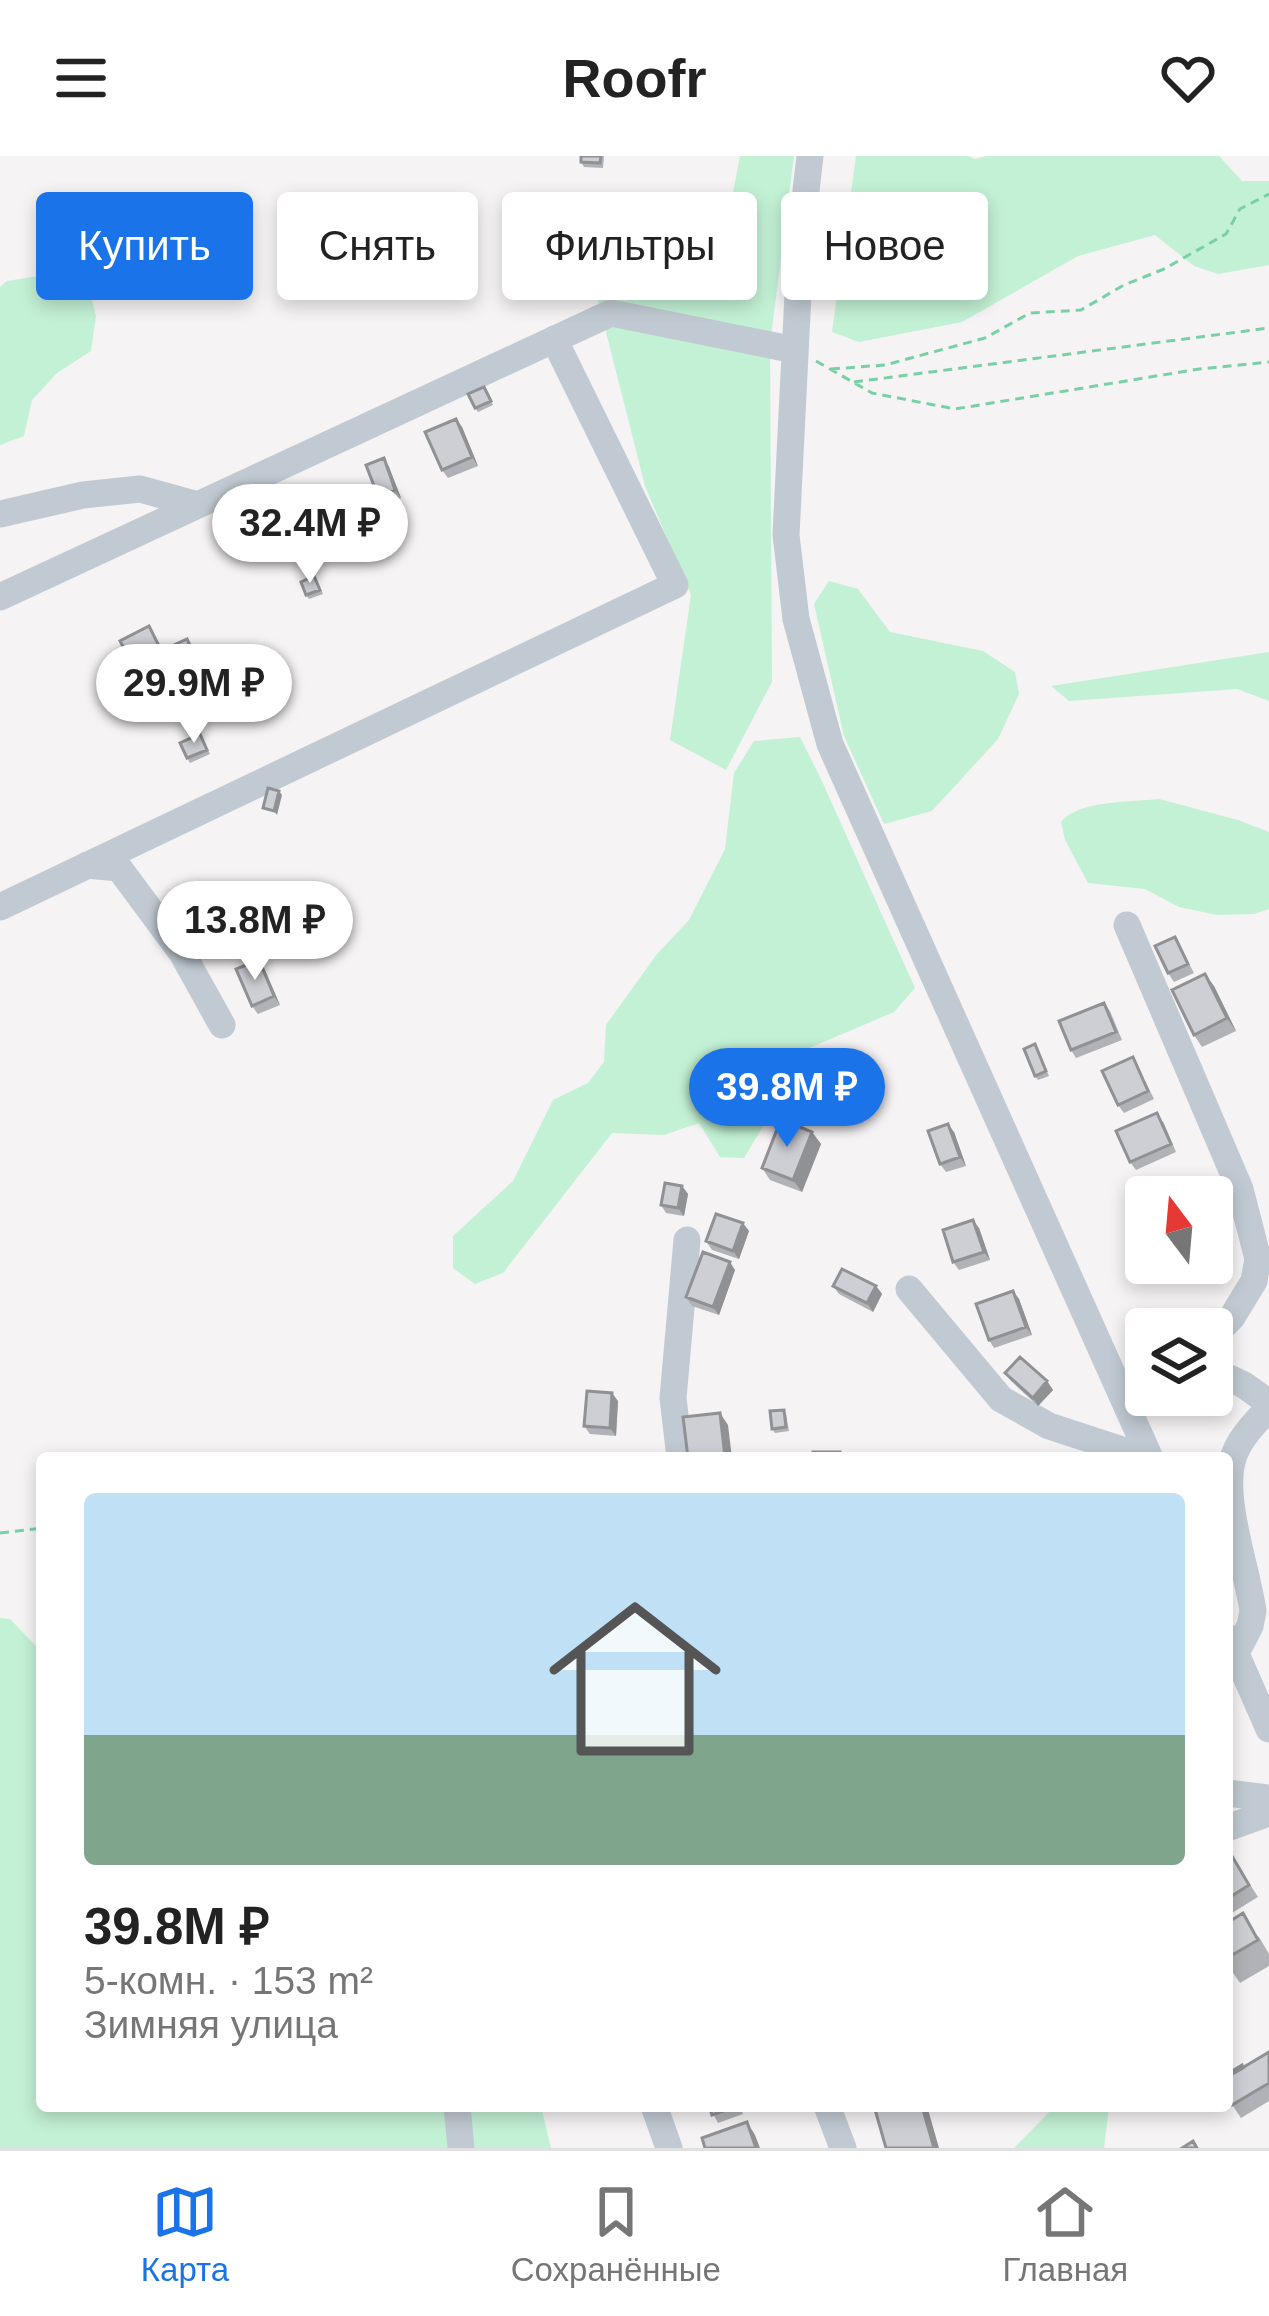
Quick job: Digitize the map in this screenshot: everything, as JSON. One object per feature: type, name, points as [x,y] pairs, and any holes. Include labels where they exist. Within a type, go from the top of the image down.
[{"type":"street","points":[[810,156],[801,234],[786,535],[796,619],[830,744],[974,1063],[1125,1372]]},
{"type":"street","points":[[0,598],[611,313],[795,350]]},
{"type":"street","points":[[0,907],[675,585],[554,339]]},
{"type":"street","points":[[0,514],[83,495],[140,489],[198,505]]},
{"type":"street","points":[[0,896],[74,863],[119,868],[182,953],[221,1025]]},
{"type":"street","points":[[1126,925],[1240,1190],[1258,1259],[1254,1281],[1233,1315]]},
{"type":"street","points":[[679,1452],[673,1398],[687,1240]]},
{"type":"street","points":[[909,1289],[1001,1399],[1049,1426],[1129,1452]]},
{"type":"street","points":[[1233,1380],[1269,1405],[1245,1433],[1233,1459]]},
{"type":"street","points":[[1140,1416],[1147,1452]]},
{"type":"street","points":[[1233,1513],[1253,1611],[1250,1626],[1233,1642]]},
{"type":"street","points":[[1233,1649],[1269,1730]]},
{"type":"street","points":[[1233,1794],[1269,1798]]},
{"type":"street","points":[[1233,1826],[1269,1813]]},
{"type":"street","points":[[458,2112],[461,2148]]},
{"type":"street","points":[[656,2112],[669,2148]]},
{"type":"street","points":[[829,2112],[843,2148]]},
{"type":"path","points":[[830,369],[885,365],[985,338],[1030,314],[1081,310],[1226,234],[1240,209],[1269,194]]},
{"type":"path","points":[[854,382],[1269,328]]},
{"type":"path","points":[[795,350],[872,393],[955,409],[1269,362]]},
{"type":"path","points":[[0,1533],[36,1529]]},
{"type":"green space","points":[[740,156],[794,156],[789,192],[781,192],[781,258],[770,345],[772,682],[726,770],[670,740],[691,595],[645,486],[598,300],[757,300],[757,192],[733,192]]},
{"type":"green space","points":[[856,156],[1219,156],[1242,181],[1269,181],[1269,265],[1218,274],[1194,266],[1155,235],[1078,256],[962,322],[859,342],[832,332],[836,300],[988,300],[988,192],[851,192]]},
{"type":"green space","points":[[36,276],[36,300],[92,300],[96,316],[91,351],[57,373],[32,400],[24,436],[0,445],[0,287],[7,281]]},
{"type":"green space","points":[[829,581],[858,589],[890,632],[983,651],[1015,672],[1019,694],[998,739],[932,811],[884,824],[844,736],[814,604]]},
{"type":"green space","points":[[1269,652],[1269,701],[1237,689],[1069,701],[1051,686]]},
{"type":"green space","points":[[800,737],[915,988],[894,1012],[807,1049],[792,1089],[805,1116],[769,1116],[744,1158],[720,1157],[699,1123],[664,1135],[612,1133],[503,1273],[475,1284],[453,1268],[453,1236],[513,1181],[553,1100],[588,1083],[604,1062],[606,1025],[657,954],[689,920],[725,849],[734,773],[754,741]]},
{"type":"green space","points":[[1159,799],[1269,832],[1269,909],[1217,915],[1179,907],[1145,889],[1088,883],[1065,840],[1061,822],[1093,806]]},
{"type":"green space","points":[[0,1618],[10,1619],[36,1646],[36,2112],[542,2112],[551,2148],[0,2148]]},
{"type":"green space","points":[[1049,2112],[1108,2112],[1104,2148],[1014,2148]]},
{"type":"building","points":[[581,156],[601,156],[600,163],[581,162]]},
{"type":"building","points":[[484,387],[491,401],[475,408],[468,394]]},
{"type":"building","points":[[456,419],[472,457],[442,470],[425,432]]},
{"type":"building","points":[[384,458],[395,490],[378,496],[366,465]]},
{"type":"building","points":[[314,576],[320,590],[306,595],[301,582]]},
{"type":"building","points":[[149,626],[160,648],[131,662],[120,641]]},
{"type":"building","points":[[187,639],[194,654],[181,660],[174,645]]},
{"type":"building","points":[[200,734],[207,750],[187,758],[180,743]]},
{"type":"building","points":[[268,788],[279,791],[274,811],[263,808]]},
{"type":"building","points":[[1175,937],[1188,964],[1168,973],[1155,946]]},
{"type":"building","points":[[259,960],[274,996],[252,1006],[236,969]]},
{"type":"building","points":[[1205,974],[1227,1018],[1194,1035],[1172,990]]},
{"type":"building","points":[[1104,1003],[1116,1032],[1071,1050],[1059,1021]]},
{"type":"building","points":[[1035,1044],[1046,1071],[1035,1076],[1024,1049]]},
{"type":"building","points":[[1133,1057],[1148,1091],[1118,1105],[1102,1071]]},
{"type":"building","points":[[1157,1113],[1171,1144],[1130,1162],[1116,1131]]},
{"type":"building","points":[[781,1119],[812,1132],[793,1180],[762,1168]]},
{"type":"building","points":[[948,1124],[960,1157],[940,1164],[928,1131]]},
{"type":"building","points":[[665,1183],[682,1186],[678,1208],[661,1205]]},
{"type":"building","points":[[716,1214],[743,1223],[733,1251],[706,1241]]},
{"type":"building","points":[[973,1220],[984,1252],[953,1262],[943,1230]]},
{"type":"building","points":[[703,1252],[730,1262],[713,1307],[686,1297]]},
{"type":"building","points":[[842,1269],[876,1286],[867,1303],[833,1286]]},
{"type":"building","points":[[1013,1291],[1026,1327],[989,1340],[976,1304]]},
{"type":"building","points":[[1020,1357],[1047,1381],[1033,1398],[1005,1373]]},
{"type":"building","points":[[587,1391],[612,1393],[610,1428],[584,1426]]},
{"type":"building","points":[[784,1410],[786,1427],[772,1429],[770,1411]]},
{"type":"building","points":[[720,1413],[724,1452],[687,1452],[683,1417]]},
{"type":"building","points":[[1233,1858],[1249,1885],[1233,1895]]},
{"type":"building","points":[[1243,1913],[1258,1940],[1233,1955],[1233,1919]]},
{"type":"building","points":[[1269,2052],[1269,2083],[1233,2104],[1233,2073]]},
{"type":"building","points":[[876,2112],[924,2112],[934,2148],[886,2148]]},
{"type":"building","points":[[747,2122],[756,2148],[705,2148],[702,2138]]}]
